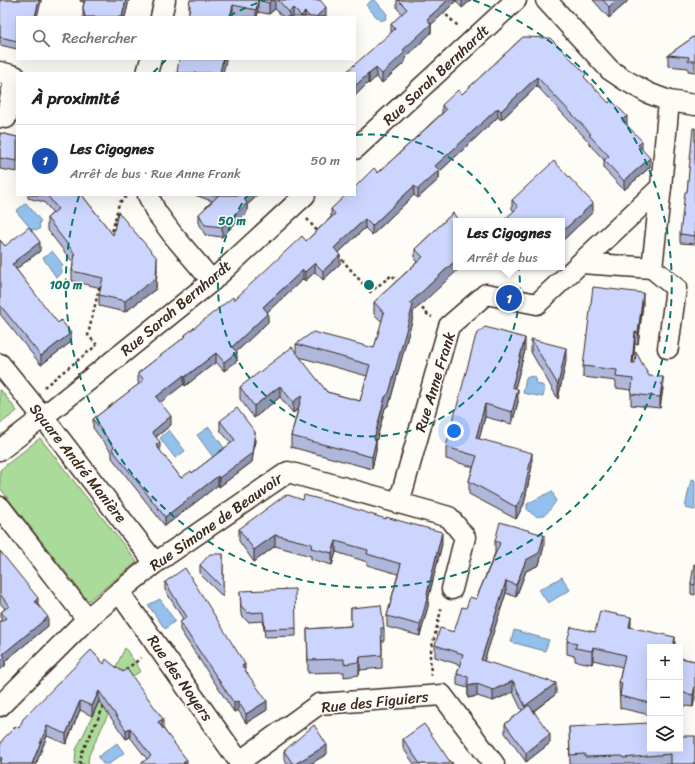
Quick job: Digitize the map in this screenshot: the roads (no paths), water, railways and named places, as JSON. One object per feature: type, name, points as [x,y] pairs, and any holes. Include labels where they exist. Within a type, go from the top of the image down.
[{"type":"street","points":[[161,16],[165,0]]},
{"type":"street","name":"Rue Sarah Bernhardt","points":[[356,148],[516,0]]},
{"type":"street","points":[[546,0],[610,70],[648,93],[669,101],[695,105]]},
{"type":"street","points":[[147,72],[151,60]]},
{"type":"street","points":[[0,72],[15,76],[14,95],[6,118],[0,117]]},
{"type":"street","points":[[652,268],[669,101]]},
{"type":"street","name":"Rue Anne Frank","points":[[399,503],[449,326],[486,294],[537,304],[661,187]]},
{"type":"street","points":[[148,196],[156,212],[173,235],[212,281]]},
{"type":"street","name":"Rue Sarah Bernhardt","points":[[0,450],[212,281],[300,200]]},
{"type":"street","points":[[581,262],[652,268],[676,288],[668,348]]},
{"type":"street","name":"Square André Manière","points":[[0,364],[43,417],[155,563]]},
{"type":"street","name":"Rue Simone de Beauvoir","points":[[0,706],[87,619],[119,592],[155,563],[288,472],[449,517],[465,537],[452,589]]},
{"type":"street","points":[[0,506],[87,619]]},
{"type":"street","name":"Rue des Noyers","points":[[119,592],[240,763]]},
{"type":"street","name":"Rue des Figuiers","points":[[240,763],[319,704],[442,695],[494,764]]},
{"type":"water","points":[[372,0],[375,0],[387,14],[386,19],[380,21],[366,5]]},
{"type":"water","points":[[26,203],[41,221],[39,223],[40,228],[38,230],[32,230],[16,211]]},
{"type":"water","points":[[52,251],[63,265],[61,267],[61,274],[56,277],[43,258]]},
{"type":"water","points":[[532,376],[535,378],[536,384],[542,385],[545,388],[543,397],[523,393],[526,378]]},
{"type":"water","points":[[209,427],[225,449],[213,457],[197,435]]},
{"type":"water","points":[[169,430],[185,451],[175,458],[160,438]]},
{"type":"water","points":[[691,479],[695,480],[695,510],[685,508]]},
{"type":"water","points":[[552,491],[556,501],[547,513],[541,516],[533,515],[527,509],[527,504]]},
{"type":"water","points":[[562,577],[570,590],[548,603],[539,590]]},
{"type":"water","points":[[160,599],[175,621],[165,629],[148,605]]},
{"type":"water","points":[[514,630],[549,640],[545,651],[511,642]]},
{"type":"water","points":[[117,743],[124,753],[109,764],[103,764],[98,757]]},
{"type":"place","name":"Les Cigognes","points":[[509,298]]}]
